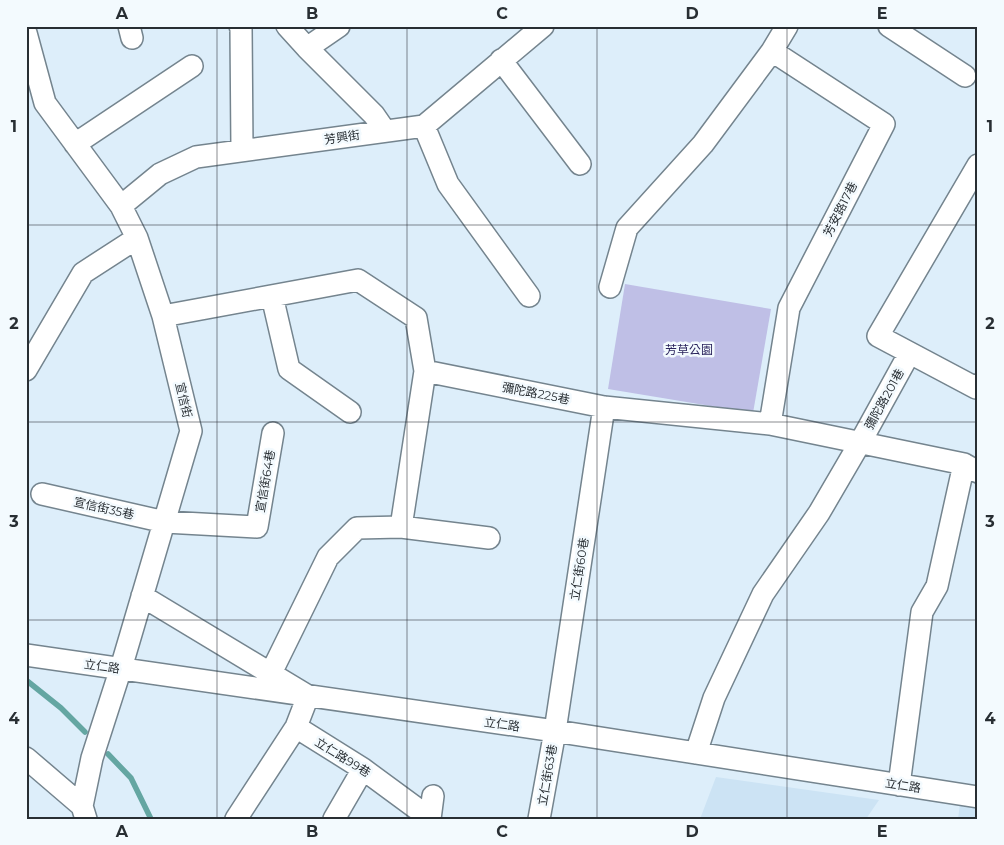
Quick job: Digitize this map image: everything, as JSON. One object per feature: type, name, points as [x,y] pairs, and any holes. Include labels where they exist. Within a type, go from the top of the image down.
[{"type":"street","points":[[240,26],[242,150]]},
{"type":"street","points":[[287,26],[374,115],[385,131]]},
{"type":"street","points":[[307,48],[339,26]]},
{"type":"street","points":[[529,296],[448,184],[424,126],[543,26]]},
{"type":"street","points":[[610,287],[627,228],[703,144],[772,52],[787,26]]},
{"type":"street","points":[[889,26],[965,76]]},
{"type":"street","name":"宣信街","points":[[26,33],[45,103],[121,206],[137,238],[163,316],[191,431],[121,668],[92,758],[84,813]]},
{"type":"street","name":"芳安路17巷","points":[[770,424],[789,308],[884,124],[772,52]]},
{"type":"street","points":[[501,60],[580,164]]},
{"type":"street","points":[[75,144],[192,66]]},
{"type":"street","name":"芳興街","points":[[121,206],[160,174],[196,157],[424,126]]},
{"type":"street","points":[[909,354],[878,336],[978,165]]},
{"type":"street","points":[[26,370],[83,273],[137,238]]},
{"type":"street","points":[[163,316],[358,280],[416,318],[425,371],[401,527]]},
{"type":"street","points":[[272,296],[289,370],[350,412]]},
{"type":"street","name":"彌陀路201巷","points":[[696,753],[714,698],[763,594],[819,513],[861,442],[909,354],[976,388],[978,385]]},
{"type":"street","name":"彌陀路225巷","points":[[425,371],[604,407],[770,424],[861,442],[971,468]]},
{"type":"street","name":"立仁街60巷","points":[[555,732],[604,407]]},
{"type":"street","name":"宣信街64巷","points":[[165,522],[258,527],[274,433]]},
{"type":"street","points":[[899,785],[922,612],[936,586],[971,468]]},
{"type":"street","name":"宣信街35巷","points":[[42,494],[165,522]]},
{"type":"street","points":[[271,673],[328,557],[357,528],[401,527],[489,538]]},
{"type":"street","points":[[142,596],[308,696],[296,727],[236,819]]},
{"type":"street","name":"立仁路","points":[[26,655],[696,753],[978,797]]},
{"type":"street","name":"立仁路99巷","points":[[296,727],[426,807]]},
{"type":"street","name":"立仁街63巷","points":[[539,819],[555,732]]},
{"type":"street","points":[[26,758],[84,813]]},
{"type":"street","points":[[334,819],[364,769]]},
{"type":"shaded area","points":[[716,777],[879,800],[866,819],[700,819]]},
{"type":"shaded area","points":[[960,804],[978,806],[978,819],[958,819]]},
{"type":"green space","name":"芳草公園","points":[[625,284],[771,309],[753,413],[608,389]]},
{"type":"waterway","points":[[26,680],[61,708],[85,732]]},
{"type":"waterway","points":[[108,754],[131,778],[151,819]]}]
